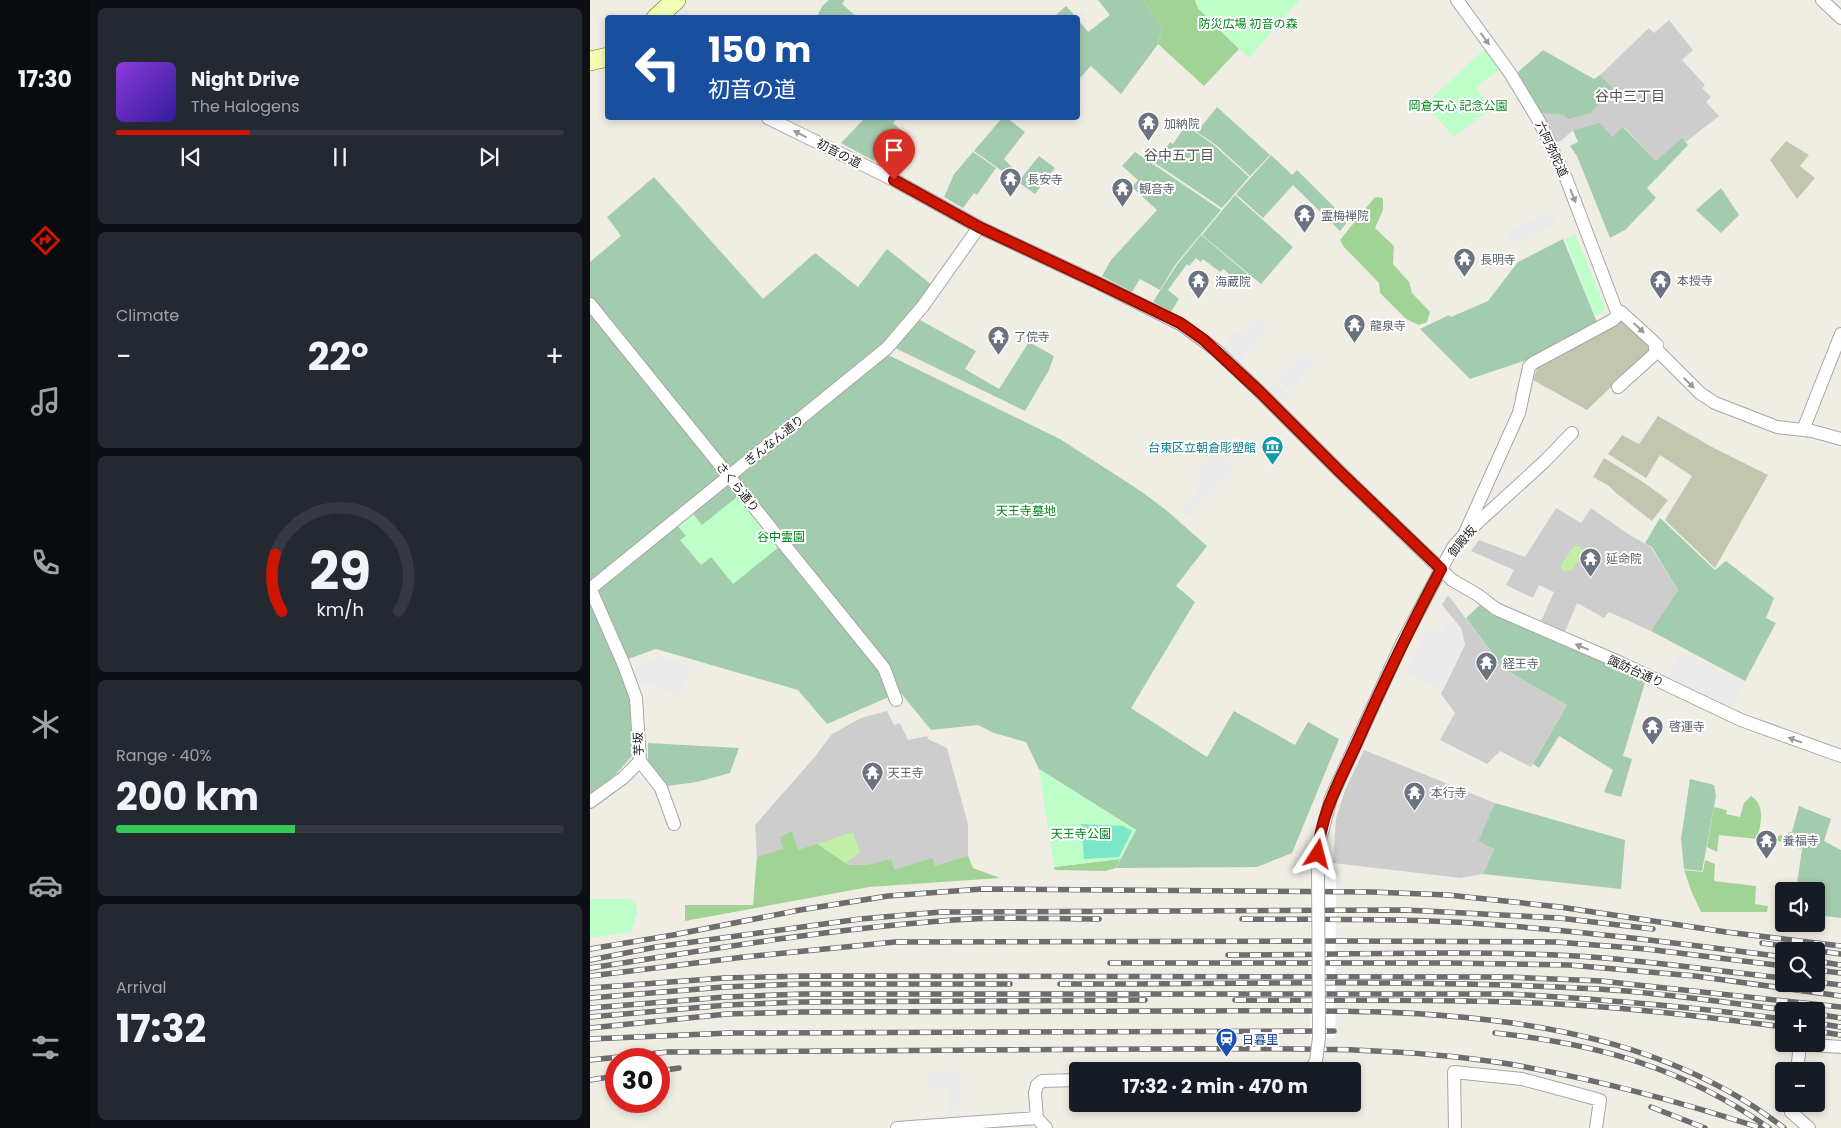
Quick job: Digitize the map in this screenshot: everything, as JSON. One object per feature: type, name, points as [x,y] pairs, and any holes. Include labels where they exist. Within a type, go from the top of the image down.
[{"type":"main road","points":[[659,15],[676,0]]},
{"type":"main road","points":[[590,61],[605,58]]},
{"type":"street","name":"六阿弥陀道","points":[[1456,0],[1510,73],[1539,121],[1566,178],[1620,313]]},
{"type":"street","points":[[1822,0],[1839,16]]},
{"type":"street","name":"初音の道","points":[[772,120],[894,180],[979,227],[1180,323],[1204,340],[1260,392],[1441,569]]},
{"type":"street","name":"ぎんなん通り","points":[[590,588],[886,348],[923,306],[979,227]]},
{"type":"street","name":"さくら通り","points":[[590,304],[884,668],[896,700]]},
{"type":"street","points":[[1464,535],[1519,413],[1529,367],[1533,363],[1613,320],[1620,313],[1700,393],[1715,403],[1777,427],[1803,430],[1841,439]]},
{"type":"street","points":[[1803,430],[1841,334]]},
{"type":"street","points":[[1618,387],[1657,348]]},
{"type":"street","name":"御殿坂","points":[[1315,1062],[1319,1038],[1319,844],[1332,798],[1402,643],[1454,546],[1545,462],[1572,433]]},
{"type":"street","name":"諏訪台通り","points":[[1441,569],[1452,580],[1505,613],[1621,663],[1741,720],[1841,756]]},
{"type":"street","name":"芋坂","points":[[590,588],[624,665],[636,698],[640,761],[623,778],[590,802]]},
{"type":"street","points":[[640,761],[662,788],[674,824]]},
{"type":"street","points":[[1797,1062],[1800,1044],[1841,1047]]},
{"type":"street","points":[[1455,1128],[1454,1072],[1522,1079],[1600,1100],[1596,1128]]},
{"type":"street","points":[[1046,1128],[1037,1118],[1035,1093],[1037,1085],[1042,1081],[1069,1080]]},
{"type":"street","points":[[1791,1112],[1809,1128]]},
{"type":"street","points":[[897,1128],[958,1126],[1037,1118]]},
{"type":"shaded area","points":[[683,6],[692,15],[674,15]]},
{"type":"shaded area","points":[[1669,20],[1693,50],[1682,60],[1705,85],[1702,88],[1711,97],[1706,102],[1719,116],[1686,142],[1682,139],[1656,161],[1624,127],[1612,137],[1573,130],[1562,140],[1553,144],[1539,113],[1564,115],[1613,88],[1600,75],[1649,28],[1654,33]]},
{"type":"shaded area","points":[[1786,141],[1809,155],[1800,166],[1815,178],[1797,199],[1770,160]]},
{"type":"shaded area","points":[[1552,212],[1557,223],[1512,244],[1507,232]]},
{"type":"shaded area","points":[[1259,319],[1269,328],[1238,363],[1221,348],[1236,331],[1243,337]]},
{"type":"shaded area","points":[[1622,321],[1652,348],[1587,410],[1533,380],[1539,364]]},
{"type":"shaded area","points":[[1302,351],[1316,364],[1290,391],[1276,379]]},
{"type":"shaded area","points":[[1274,381],[1289,395],[1282,403],[1267,388]]},
{"type":"shaded area","points":[[1658,416],[1712,447],[1768,475],[1715,568],[1665,520],[1692,476],[1660,455],[1646,478],[1608,454],[1622,435],[1639,444]]},
{"type":"shaded area","points":[[1216,452],[1233,467],[1188,517],[1181,510],[1201,486],[1192,478]]},
{"type":"shaded area","points":[[1604,458],[1668,500],[1652,521],[1609,486],[1593,477]]},
{"type":"shaded area","name":"延命院","points":[[1556,508],[1581,523],[1591,508],[1628,534],[1651,547],[1678,590],[1651,631],[1609,612],[1604,618],[1577,603],[1565,632],[1541,621],[1554,592],[1539,585],[1533,598],[1506,585],[1514,570],[1471,551],[1479,540],[1525,557]]},
{"type":"shaded area","name":"経王寺","points":[[1448,595],[1504,669],[1567,705],[1531,767],[1500,751],[1487,764],[1440,740],[1455,713],[1441,694],[1465,645],[1461,628],[1442,605]]},
{"type":"shaded area","points":[[1449,620],[1461,631],[1464,645],[1442,690],[1406,673],[1428,628],[1442,635]]},
{"type":"shaded area","points":[[1680,651],[1744,682],[1731,708],[1667,677]]},
{"type":"shaded area","points":[[659,656],[692,666],[678,697],[651,682],[641,686],[634,668]]},
{"type":"shaded area","name":"天王寺","points":[[887,711],[894,725],[900,723],[908,740],[927,736],[928,739],[947,748],[968,824],[968,856],[973,868],[754,897],[757,857],[755,825],[813,759],[832,734],[861,718]]},
{"type":"shaded area","name":"本行寺","points":[[1364,750],[1495,803],[1478,841],[1494,849],[1483,874],[1460,878],[1333,863],[1336,819],[1345,790]]},
{"type":"shaded area","points":[[961,1070],[962,1110],[947,1111],[947,1088],[928,1089],[927,1073]]},
{"type":"green space","points":[[829,0],[845,0],[842,4],[855,15],[818,15],[822,6]]},
{"type":"green space","points":[[1098,0],[1143,0],[1162,28],[1158,44],[1121,94],[1091,66],[1080,78],[1080,22],[1088,32],[1110,15]]},
{"type":"green space","points":[[1143,0],[1195,0],[1198,8],[1239,49],[1204,86],[1158,44],[1162,28]]},
{"type":"green space","name":"防災広場 初音の森","points":[[1195,0],[1299,0],[1249,58],[1198,8]]},
{"type":"green space","points":[[1066,6],[1074,15],[1056,15]]},
{"type":"green space","name":"岡倉天心 記念公園","points":[[1485,49],[1500,69],[1476,87],[1490,109],[1454,137],[1425,104]]},
{"type":"green space","points":[[1543,50],[1594,79],[1600,75],[1613,88],[1591,113],[1568,119],[1564,115],[1539,113],[1518,72]]},
{"type":"green space","points":[[1217,107],[1270,155],[1250,176],[1216,145],[1197,132]]},
{"type":"green space","points":[[863,120],[895,120],[893,123],[902,131],[874,161],[841,143]]},
{"type":"green space","points":[[1000,120],[1010,120],[1025,132],[1004,159],[1014,169],[1009,176],[974,151]]},
{"type":"green space","points":[[1600,123],[1612,137],[1623,127],[1656,161],[1682,138],[1688,145],[1647,188],[1656,198],[1625,230],[1610,238],[1577,156],[1570,146],[1578,142],[1573,130]]},
{"type":"green space","points":[[1186,125],[1215,146],[1249,177],[1222,208],[1155,163],[1170,142],[1173,144]]},
{"type":"green space","points":[[973,152],[996,168],[977,195],[974,193],[963,208],[944,197],[954,174]]},
{"type":"green space","points":[[1135,152],[1221,210],[1175,265],[1160,290],[1140,279],[1132,292],[1102,276],[1111,260],[1157,210],[1132,187],[1138,180],[1122,166]]},
{"type":"green space","points":[[1271,155],[1292,175],[1297,170],[1348,221],[1340,231],[1293,185],[1263,218],[1236,194]]},
{"type":"green space","points":[[1039,156],[1055,168],[1035,194],[1018,182]]},
{"type":"green space","points":[[654,177],[763,299],[815,253],[858,287],[887,249],[932,285],[878,350],[1060,439],[1142,492],[1207,546],[1176,586],[1195,602],[1131,708],[1207,757],[1234,711],[1295,745],[1308,722],[1339,739],[1292,853],[1257,867],[1116,868],[1136,830],[1039,769],[1026,742],[994,733],[978,725],[931,730],[900,692],[827,724],[798,690],[656,649],[628,659],[618,668],[630,700],[632,756],[615,775],[590,795],[590,262],[621,236],[607,217]]},
{"type":"green space","points":[[1721,188],[1739,215],[1721,233],[1696,210]]},
{"type":"green space","points":[[1235,195],[1293,247],[1261,284],[1202,235]]},
{"type":"green space","points":[[1375,197],[1383,198],[1383,210],[1375,228],[1394,246],[1393,264],[1409,282],[1412,293],[1430,312],[1427,322],[1419,325],[1406,319],[1380,293],[1379,283],[1344,247],[1340,240]]},
{"type":"green space","points":[[1575,234],[1605,308],[1602,313],[1595,316],[1565,239]]},
{"type":"green space","points":[[1201,235],[1250,276],[1242,285],[1223,269],[1220,272],[1203,259],[1201,262],[1196,258],[1189,266],[1187,264],[1168,290],[1179,299],[1171,312],[1153,302],[1176,266]]},
{"type":"green space","points":[[1563,239],[1597,322],[1530,359],[1470,379],[1420,329],[1449,315],[1451,317],[1488,301],[1518,262]]},
{"type":"green space","points":[[920,320],[976,351],[965,369],[999,389],[1029,342],[1054,356],[1049,370],[1025,411],[895,348]]},
{"type":"green space","points":[[737,497],[779,547],[733,584],[711,557],[701,565],[680,540],[686,536],[674,521],[689,509],[702,525]]},
{"type":"green space","points":[[1660,518],[1715,570],[1726,561],[1774,598],[1766,618],[1776,623],[1745,681],[1651,631],[1678,590],[1652,547],[1645,543]]},
{"type":"green space","points":[[1574,546],[1580,547],[1583,554],[1572,570],[1565,571],[1561,565]]},
{"type":"green space","points":[[1480,605],[1493,614],[1646,679],[1623,756],[1632,759],[1621,797],[1604,792],[1613,770],[1559,736],[1539,768],[1533,764],[1567,705],[1504,669],[1466,618]]},
{"type":"green space","points":[[648,743],[739,748],[730,773],[697,782],[668,786],[648,763]]},
{"type":"green space","name":"天王寺公園","points":[[1039,769],[1136,830],[1120,859],[1054,867]]},
{"type":"green space","points":[[1690,779],[1714,785],[1716,796],[1702,871],[1684,869],[1681,839]]},
{"type":"green space","points":[[1751,796],[1759,804],[1761,810],[1761,821],[1757,839],[1719,835],[1717,852],[1707,847],[1714,807],[1727,810],[1726,814],[1740,817],[1744,803]]},
{"type":"green space","points":[[1495,803],[1625,840],[1621,889],[1483,874],[1494,849],[1478,841]]},
{"type":"green space","points":[[1799,806],[1831,819],[1824,841],[1841,850],[1841,918],[1825,916],[1825,882],[1797,882],[1804,835],[1792,832]]},
{"type":"green space","points":[[1081,824],[1123,826],[1132,831],[1119,857],[1084,859]]},
{"type":"green space","points":[[792,831],[798,850],[817,844],[848,865],[868,865],[891,859],[894,870],[933,858],[935,866],[968,856],[973,868],[1000,878],[869,887],[685,921],[685,905],[753,905],[757,857],[783,849],[780,837]]},
{"type":"green space","points":[[853,832],[860,853],[845,863],[817,844]]},
{"type":"green space","points":[[1791,832],[1803,835],[1801,849],[1798,848],[1799,844],[1777,841],[1778,836]]},
{"type":"green space","points":[[1120,859],[1116,868],[1105,871],[1055,870],[1054,867]]},
{"type":"green space","points":[[1705,860],[1715,864],[1714,881],[1756,886],[1755,904],[1768,906],[1767,912],[1701,912],[1684,870],[1703,872]]},
{"type":"green space","points":[[590,899],[629,899],[636,904],[637,913],[631,932],[590,938]]},
{"type":"pier","points":[[1311,872],[1336,872],[1335,1038],[1310,1038]]},
{"type":"railway","points":[[590,949],[800,910],[888,896],[982,889],[1372,892],[1448,895],[1560,907],[1726,932],[1841,946]]},
{"type":"railway","points":[[590,960],[656,947],[860,919],[941,912],[1406,910],[1559,918],[1653,929]]},
{"type":"railway","points":[[590,968],[765,941],[896,925],[960,919],[1099,919]]},
{"type":"railway","points":[[1242,919],[1393,920],[1483,924],[1596,934],[1775,956]]},
{"type":"railway","points":[[590,976],[744,957],[895,942],[1556,942],[1646,949],[1775,965]]},
{"type":"railway","points":[[1762,943],[1841,954]]},
{"type":"railway","points":[[1228,955],[1532,954],[1602,958],[1775,977]]},
{"type":"railway","points":[[1825,962],[1841,965]]},
{"type":"railway","points":[[1110,963],[1569,965],[1695,976],[1841,996]]},
{"type":"railway","points":[[1825,971],[1841,973]]},
{"type":"railway","points":[[590,988],[724,978],[804,976],[1509,977],[1601,981],[1841,1007]]},
{"type":"railway","points":[[1060,984],[1397,983],[1532,986],[1648,993],[1775,1008]]},
{"type":"railway","points":[[1825,983],[1841,985]]},
{"type":"railway","points":[[590,998],[724,987],[803,984],[1010,984]]},
{"type":"railway","points":[[590,1008],[725,997],[803,994],[1509,994],[1646,1004],[1775,1018]]},
{"type":"railway","points":[[590,1017],[727,1005],[802,1002],[1145,1000]]},
{"type":"railway","points":[[1235,1000],[1542,1003],[1646,1011],[1775,1026]]},
{"type":"railway","points":[[590,1028],[727,1014],[802,1012],[1332,1011],[1413,1013],[1492,1020],[1571,1033],[1646,1054],[1718,1085],[1784,1128]]},
{"type":"railway","points":[[1825,1015],[1841,1018]]},
{"type":"railway","points":[[1825,1024],[1841,1027]]},
{"type":"railway","points":[[590,1039],[730,1033],[1334,1031]]},
{"type":"railway","points":[[1825,1032],[1841,1035]]},
{"type":"railway","points":[[1495,1033],[1569,1044],[1639,1062],[1705,1089],[1769,1128]]},
{"type":"railway","points":[[590,1060],[668,1052],[1244,1049],[1377,1051],[1465,1058],[1541,1070],[1636,1092],[1761,1128]]},
{"type":"railway","points":[[670,1069],[679,1068]]},
{"type":"railway","points":[[590,1080],[605,1078]]},
{"type":"railway","points":[[1651,1107],[1705,1128]]},
{"type":"place","name":"加納院","points":[[1148,142]]},
{"type":"place","name":"長安寺","points":[[1011,198]]},
{"type":"place","name":"観音寺","points":[[1123,207]]},
{"type":"place","name":"霊梅禅院","points":[[1305,234]]},
{"type":"place","name":"長明寺","points":[[1464,278]]},
{"type":"place","name":"本授寺","points":[[1661,299]]},
{"type":"place","name":"海蔵院","points":[[1199,300]]},
{"type":"place","name":"龍泉寺","points":[[1354,344]]},
{"type":"place","name":"了俒寺","points":[[998,355]]},
{"type":"place","name":"台東区立朝倉彫塑館","points":[[1272,466]]},
{"type":"place","name":"延命院","points":[[1590,577]]},
{"type":"place","name":"経王寺","points":[[1487,682]]},
{"type":"place","name":"啓運寺","points":[[1653,745]]},
{"type":"place","name":"天王寺","points":[[872,791]]},
{"type":"place","name":"本行寺","points":[[1415,811]]},
{"type":"place","name":"養福寺","points":[[1767,859]]},
{"type":"place","name":"日暮里","points":[[1226,1058]]},
{"type":"district","name":"谷中三丁目","points":[[1630,96]]},
{"type":"district","name":"谷中五丁目","points":[[1179,155]]},
{"type":"route","points":[[894,180],[979,227],[1180,323],[1204,340],[1260,392],[1441,569],[1402,643],[1332,798],[1321,832],[1318,854]]},
{"type":"park label","name":"天王寺墓地","points":[[1026,510]]},
{"type":"park label","name":"谷中霊園","points":[[781,536]]}]
